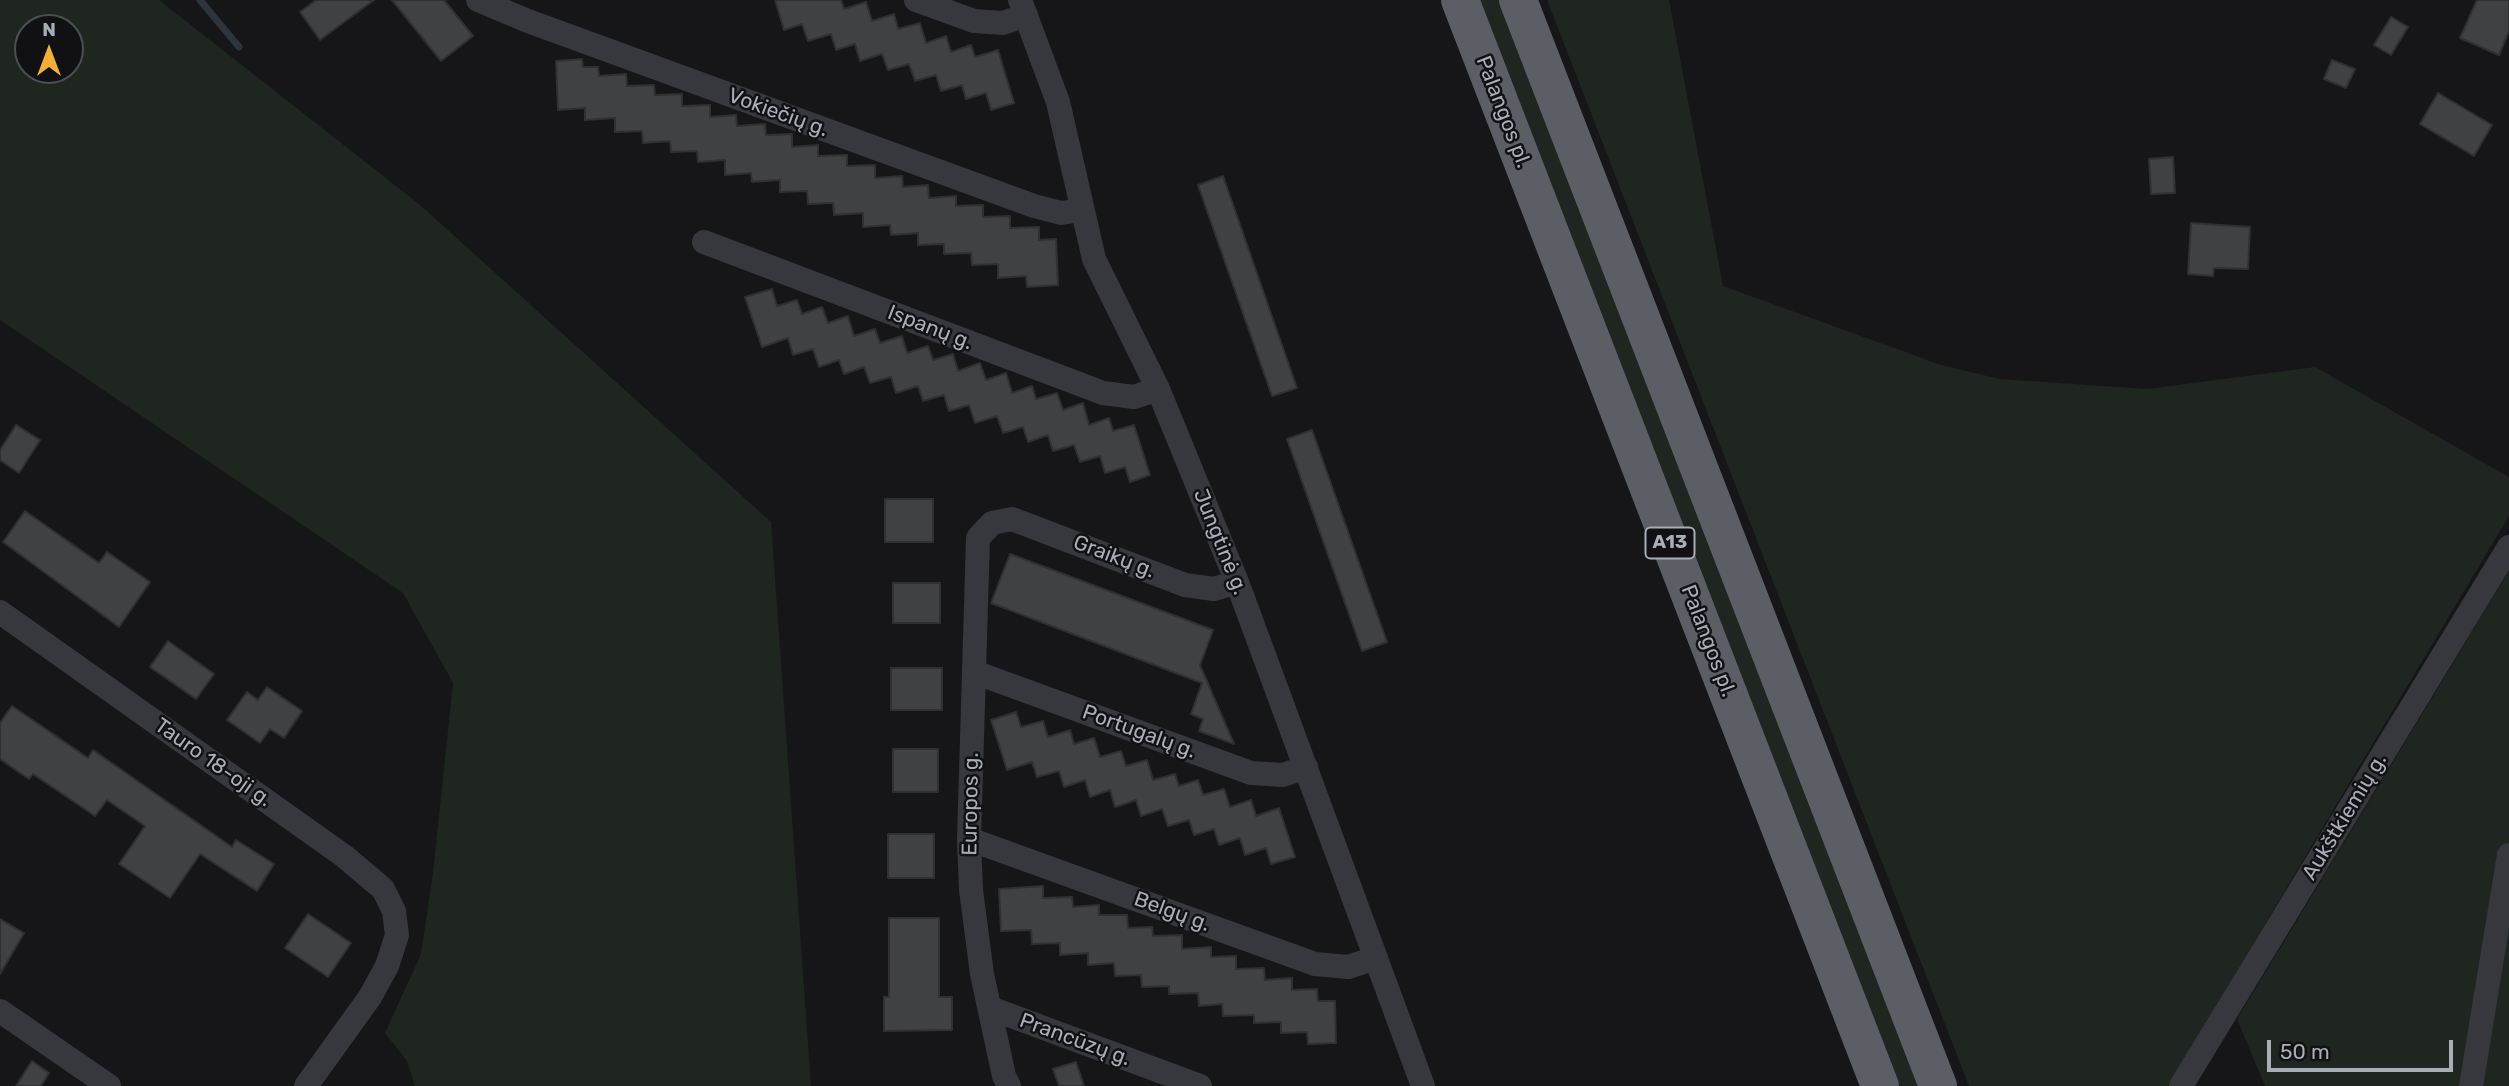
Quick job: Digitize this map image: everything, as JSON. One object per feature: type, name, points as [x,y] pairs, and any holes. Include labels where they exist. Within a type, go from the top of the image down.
[{"type":"highway","name":"Palangos pl.","points":[[1460,0],[1880,1086]]},
{"type":"highway","name":"A13","points":[[1518,0],[1938,1086]]},
{"type":"street","name":"Vokiečių g.","points":[[478,0],[554,31],[1034,206],[1061,213],[1082,210]]},
{"type":"street","points":[[916,0],[974,21],[1003,23],[1023,8]]},
{"type":"street","name":"Jungtinė g.","points":[[1023,8],[1058,102],[1094,259],[1158,389],[1237,582],[1423,1086]]},
{"type":"street","name":"Ispanų g.","points":[[704,242],[1103,393],[1134,397],[1158,389]]},
{"type":"street","name":"Graikų g.","points":[[992,523],[1012,519],[1031,525],[1185,585],[1214,589],[1237,582]]},
{"type":"street","name":"Europos g.","points":[[992,523],[978,538],[969,839],[971,890],[982,974],[1004,1076],[1009,1086]]},
{"type":"street","name":"Aukštkiemių g.","points":[[2181,1086],[2509,547]]},
{"type":"street","name":"Tauro 18-oji g.","points":[[0,612],[344,856],[383,889],[394,911],[397,935],[387,966],[370,997],[306,1086]]},
{"type":"street","name":"Portugalų g.","points":[[974,673],[1251,773],[1283,775],[1306,767]]},
{"type":"street","name":"Belgų g.","points":[[969,839],[1315,964],[1348,967],[1376,958]]},
{"type":"street","points":[[2471,1086],[2509,855]]},
{"type":"street","name":"Prancūzų g.","points":[[990,1008],[1200,1086]]},
{"type":"street","points":[[0,1012],[109,1086]]},
{"type":"shaded area","points":[[0,0],[159,0],[419,204],[771,522],[811,1086],[415,1086],[407,1061],[385,1033],[421,954],[433,873],[453,683],[403,593],[0,320]]},
{"type":"shaded area","points":[[1480,0],[1500,0],[1919,1086],[1900,1086]]},
{"type":"shaded area","points":[[1547,0],[1669,0],[1723,286],[1941,365],[2000,379],[2147,389],[2315,367],[2509,477],[2509,516],[2168,1086],[1969,1086]]},
{"type":"shaded area","points":[[2509,571],[2509,1086],[2265,1086],[2237,1019]]},
{"type":"building","points":[[316,0],[374,0],[320,40],[300,12]]},
{"type":"building","points":[[392,0],[444,0],[473,36],[441,61]]},
{"type":"building","points":[[775,0],[841,0],[844,9],[866,2],[872,21],[894,14],[898,29],[920,23],[926,43],[946,36],[951,52],[971,45],[975,57],[998,50],[1014,103],[991,110],[986,93],[966,99],[962,85],[941,91],[936,75],[915,81],[909,64],[888,70],[882,54],[860,61],[855,44],[836,50],[831,34],[808,41],[802,24],[784,30]]},
{"type":"building","points":[[2477,0],[2509,0],[2509,31],[2499,55],[2460,38]]},
{"type":"building","points":[[2391,17],[2408,27],[2391,55],[2374,45]]},
{"type":"building","points":[[582,59],[583,67],[598,67],[599,76],[626,74],[627,86],[654,85],[655,95],[682,94],[682,106],[710,105],[710,117],[736,115],[737,126],[765,124],[766,135],[792,134],[792,147],[818,145],[818,156],[847,155],[847,166],[875,165],[875,178],[902,176],[903,187],[928,185],[929,198],[956,196],[956,206],[983,205],[983,217],[1010,216],[1010,228],[1039,227],[1039,240],[1056,239],[1058,285],[1027,287],[1026,276],[998,278],[998,264],[972,265],[971,253],[944,254],[944,244],[918,245],[918,233],[891,235],[890,225],[863,227],[863,213],[834,215],[833,203],[808,204],[807,191],[780,192],[780,180],[752,182],[751,173],[725,175],[725,160],[698,162],[697,151],[671,152],[670,141],[643,143],[642,131],[615,132],[615,118],[585,120],[585,108],[558,110],[556,61]]},
{"type":"building","points":[[2332,60],[2355,69],[2346,88],[2324,79]]},
{"type":"building","points":[[2438,93],[2492,125],[2474,156],[2420,124]]},
{"type":"building","points":[[2173,157],[2175,193],[2151,194],[2149,159]]},
{"type":"building","points":[[1223,176],[1297,388],[1272,396],[1198,185]]},
{"type":"building","points":[[2191,223],[2250,227],[2248,269],[2214,268],[2213,276],[2188,274]]},
{"type":"building","points":[[772,289],[777,306],[797,300],[802,314],[822,307],[828,323],[848,316],[854,336],[875,329],[880,343],[902,336],[907,353],[928,346],[933,360],[953,354],[958,371],[980,363],[986,380],[1006,373],[1012,393],[1032,386],[1036,399],[1057,393],[1063,410],[1083,403],[1089,425],[1109,418],[1113,431],[1134,425],[1150,475],[1130,482],[1125,467],[1105,473],[1100,456],[1080,462],[1074,445],[1053,451],[1048,435],[1028,442],[1023,427],[1003,433],[997,416],[975,423],[969,405],[949,411],[944,395],[923,401],[918,386],[896,393],[891,377],[870,383],[864,367],[844,374],[839,360],[819,367],[813,349],[793,355],[788,338],[762,347],[745,297]]},
{"type":"building","points":[[16,425],[40,440],[19,473],[0,460],[0,450]]},
{"type":"building","points":[[1312,430],[1387,642],[1362,651],[1287,439]]},
{"type":"building","points":[[885,499],[933,499],[933,542],[885,542]]},
{"type":"building","points":[[25,511],[99,563],[107,552],[150,582],[119,627],[3,542]]},
{"type":"building","points":[[1010,554],[1213,630],[1200,665],[1234,744],[1199,731],[1203,719],[1191,714],[1202,683],[991,603]]},
{"type":"building","points":[[893,583],[940,583],[940,623],[893,623]]},
{"type":"building","points":[[168,641],[214,674],[196,699],[150,667]]},
{"type":"building","points":[[891,668],[942,668],[942,710],[891,710]]},
{"type":"building","points":[[267,687],[302,711],[284,738],[270,729],[260,743],[227,720],[247,692],[258,700]]},
{"type":"building","points":[[12,706],[88,758],[93,750],[232,847],[236,840],[274,864],[257,891],[200,854],[170,898],[119,864],[145,826],[107,800],[95,816],[33,774],[29,779],[0,759],[0,723]]},
{"type":"building","points":[[1016,712],[1021,727],[1043,721],[1048,737],[1070,730],[1074,744],[1094,738],[1100,757],[1121,751],[1126,766],[1147,760],[1153,780],[1175,774],[1179,786],[1198,780],[1203,795],[1224,789],[1230,807],[1251,800],[1256,816],[1279,808],[1295,857],[1271,864],[1266,848],[1245,855],[1240,838],[1219,845],[1214,829],[1194,835],[1189,820],[1168,826],[1162,809],[1141,816],[1136,800],[1115,807],[1110,790],[1090,797],[1085,780],[1064,787],[1059,771],[1037,777],[1032,762],[1007,770],[991,720]]},
{"type":"building","points":[[893,749],[938,749],[938,792],[893,792]]},
{"type":"building","points":[[888,834],[934,834],[934,878],[888,878]]},
{"type":"building","points":[[1043,886],[1043,898],[1072,897],[1073,907],[1099,905],[1099,915],[1127,915],[1128,928],[1152,927],[1153,936],[1182,935],[1182,949],[1211,947],[1211,957],[1236,956],[1236,969],[1264,968],[1265,980],[1292,978],[1292,990],[1317,989],[1318,1001],[1335,1001],[1336,1043],[1308,1044],[1307,1032],[1281,1033],[1281,1022],[1254,1023],[1254,1015],[1223,1016],[1222,1004],[1199,1006],[1198,993],[1169,994],[1169,986],[1142,987],[1141,975],[1115,976],[1114,963],[1088,965],[1088,953],[1060,955],[1060,943],[1032,944],[1031,930],[1001,931],[999,889]]},
{"type":"building","points":[[308,914],[351,943],[328,977],[285,948]]},
{"type":"building","points":[[889,918],[939,918],[939,997],[952,997],[952,1030],[884,1031],[884,997],[889,997]]},
{"type":"building","points":[[0,919],[24,933],[0,974]]},
{"type":"building","points":[[32,1061],[49,1073],[41,1086],[16,1086]]},
{"type":"building","points":[[1076,1062],[1084,1086],[1059,1086],[1053,1069]]},
{"type":"waterway","points":[[200,0],[239,47]]}]
